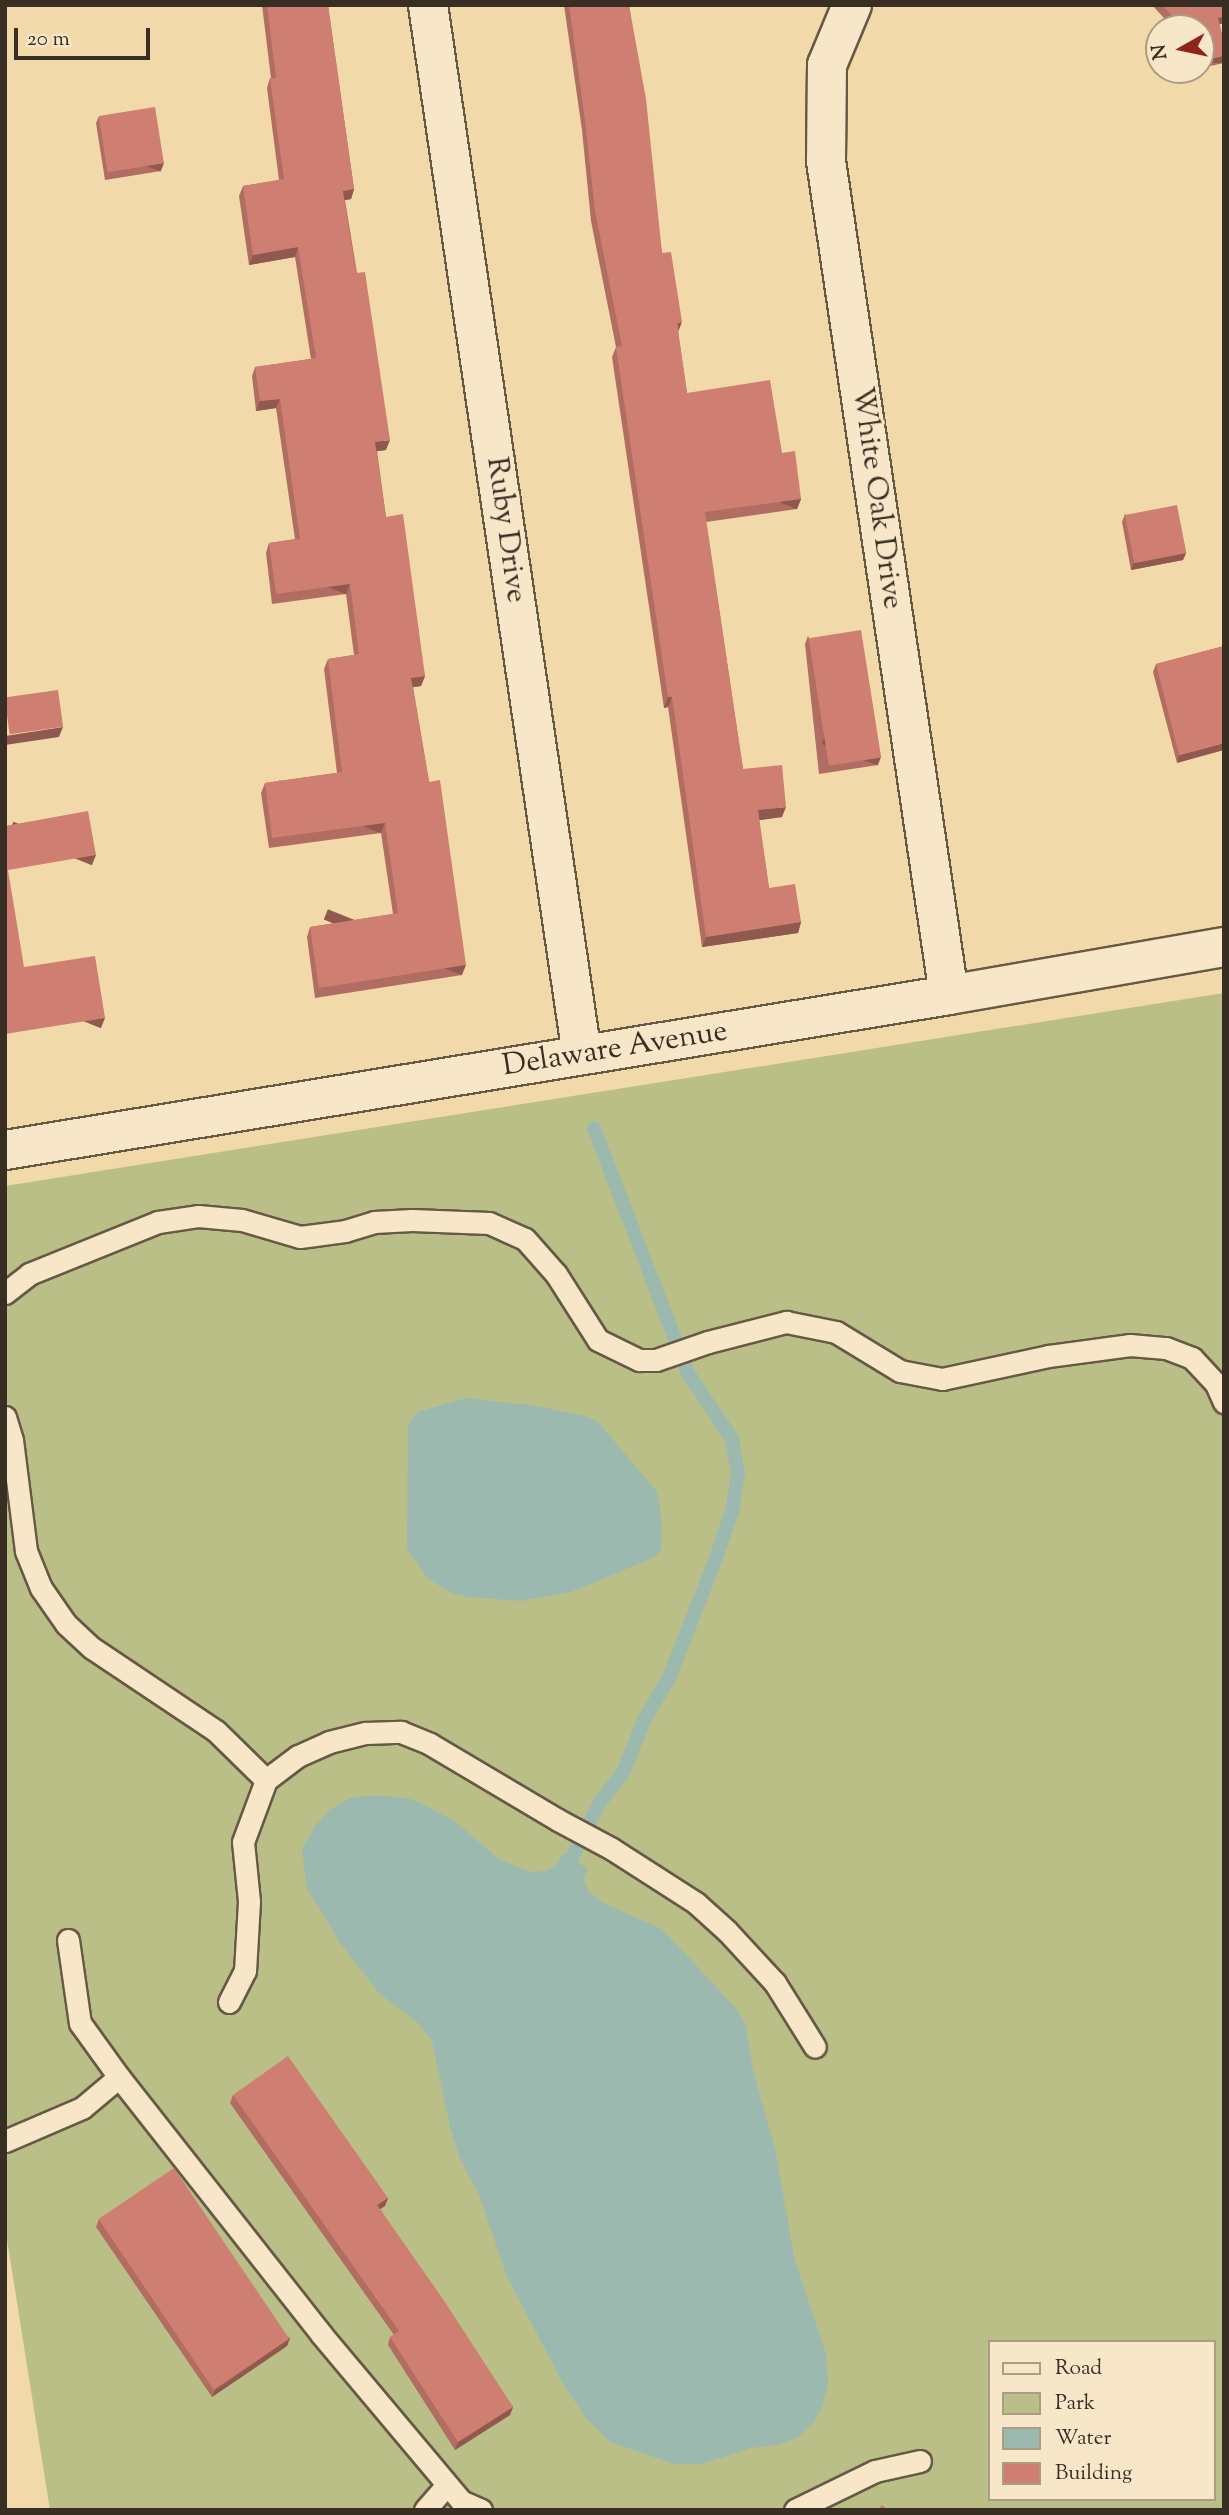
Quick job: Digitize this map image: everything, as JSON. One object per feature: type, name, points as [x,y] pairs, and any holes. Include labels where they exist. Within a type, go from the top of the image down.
[{"type":"street","name":"Ruby Drive","points":[[428,5],[582,1055]]},
{"type":"street","name":"White Oak Drive","points":[[852,5],[827,65],[826,161],[949,995]]},
{"type":"street","name":"Delaware Avenue","points":[[5,1150],[949,995],[1224,947]]},
{"type":"lane","points":[[5,1293],[29,1274],[158,1222],[185,1218],[242,1220],[300,1237],[399,1220],[489,1223],[525,1239],[556,1274],[598,1339],[639,1360],[656,1360],[708,1342],[786,1322],[836,1332],[900,1371],[942,1379],[1048,1356],[1130,1345],[1166,1348],[1192,1358],[1216,1384],[1224,1402]]},
{"type":"lane","points":[[5,1417],[12,1440],[26,1551],[41,1588],[65,1624],[92,1648],[216,1731],[266,1780]]},
{"type":"lane","points":[[229,2002],[245,1971],[249,1901],[243,1842],[266,1780],[298,1756],[329,1742],[366,1733],[401,1732],[430,1744],[659,1876],[727,1931],[775,1983],[815,2047]]},
{"type":"lane","points":[[68,1940],[80,2024],[321,2334],[461,2501],[481,2510]]},
{"type":"lane","points":[[5,2141],[82,2108],[119,2077]]},
{"type":"lane","points":[[795,2510],[875,2471],[920,2461]]},
{"type":"lane","points":[[425,2510],[447,2485]]},
{"type":"green space","points":[[1224,993],[1224,2510],[50,2510],[5,2227],[5,1186]]},
{"type":"water","points":[[466,1398],[537,1406],[589,1417],[599,1423],[657,1492],[662,1523],[661,1549],[655,1557],[571,1592],[521,1601],[467,1597],[451,1593],[427,1578],[407,1548],[408,1425],[417,1412]]},
{"type":"water","points":[[376,1795],[411,1799],[429,1807],[457,1823],[499,1859],[531,1872],[546,1871],[556,1865],[564,1853],[587,1868],[584,1879],[587,1889],[601,1902],[662,1929],[734,2006],[745,2022],[753,2070],[775,2149],[795,2261],[826,2354],[828,2385],[822,2407],[814,2422],[797,2438],[778,2445],[751,2448],[701,2464],[674,2464],[610,2442],[586,2418],[565,2387],[507,2277],[479,2195],[460,2159],[450,2127],[432,2040],[418,2023],[379,1993],[341,1944],[307,1889],[302,1849],[313,1829],[329,1810],[350,1798]]},
{"type":"building","points":[[267,5],[328,5],[354,189],[343,191],[356,273],[365,272],[390,440],[375,442],[386,517],[403,514],[425,676],[411,678],[429,782],[440,780],[466,965],[319,988],[310,927],[398,913],[385,823],[272,838],[265,783],[342,772],[328,659],[359,654],[350,584],[276,594],[269,543],[300,539],[280,399],[260,401],[255,367],[316,358],[298,247],[253,255],[243,186],[284,179],[270,78],[276,78]]},
{"type":"building","points":[[569,5],[629,5],[646,99],[662,253],[671,252],[682,322],[677,323],[687,393],[770,380],[782,453],[795,451],[801,499],[705,512],[743,769],[782,765],[786,807],[758,810],[769,888],[795,884],[801,922],[706,937],[672,697],[668,697],[616,347],[622,346],[595,211]]},
{"type":"building","points":[[1162,5],[1224,5],[1224,16],[1218,18],[1224,41],[1224,56],[1215,58],[1215,14],[1170,14]]},
{"type":"building","points":[[155,107],[164,163],[108,172],[99,116]]},
{"type":"building","points":[[1177,505],[1186,553],[1134,563],[1125,515]]},
{"type":"building","points":[[861,630],[881,757],[829,766],[809,638]]},
{"type":"building","points":[[1224,646],[1224,743],[1179,755],[1156,664]]},
{"type":"building","points":[[58,690],[63,727],[10,734],[5,697]]},
{"type":"building","points":[[88,811],[96,855],[8,870],[24,967],[95,956],[105,1018],[5,1034],[5,826]]},
{"type":"building","points":[[288,2056],[388,2198],[377,2205],[445,2302],[513,2407],[458,2442],[390,2337],[399,2331],[233,2095]]},
{"type":"building","points":[[174,2168],[289,2339],[214,2390],[99,2219]]},
{"type":"waterway","points":[[564,1874],[600,1802],[624,1771],[644,1720],[669,1678],[732,1511],[738,1474],[732,1439],[688,1373],[594,1128]]}]
